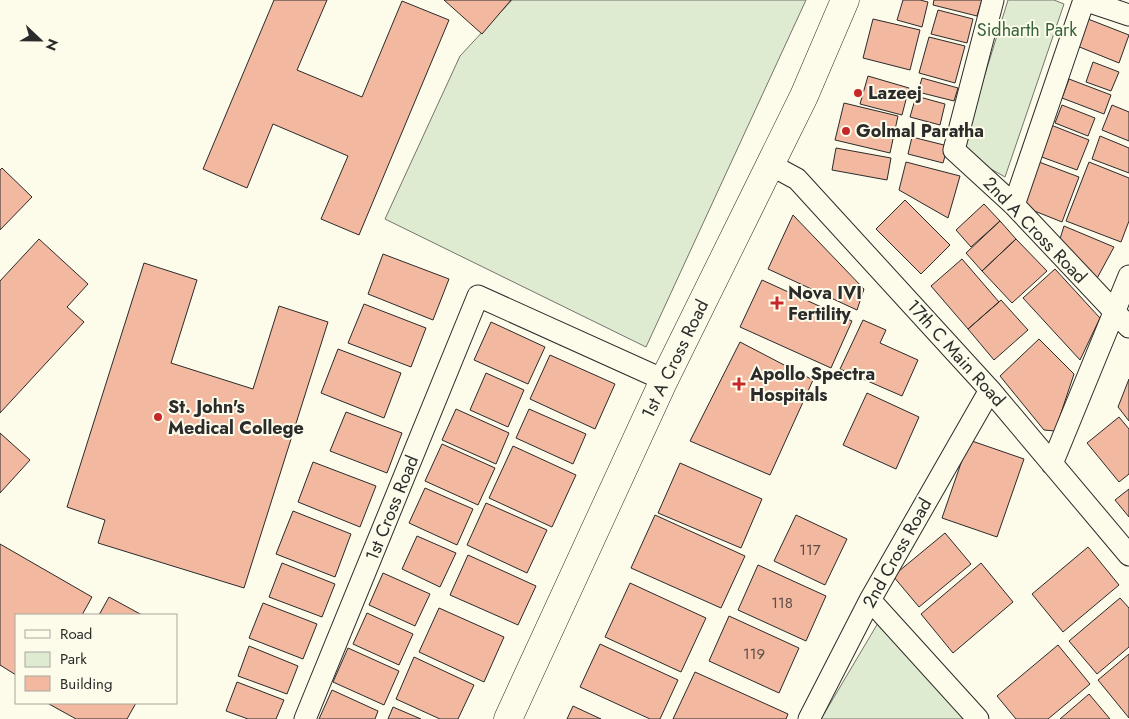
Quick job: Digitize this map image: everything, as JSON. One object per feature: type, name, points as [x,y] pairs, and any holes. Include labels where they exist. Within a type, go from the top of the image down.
[{"type":"street","name":"1st A Cross Road","points":[[508,719],[664,380],[804,96],[845,0]]},
{"type":"street","name":"2nd A Cross Road","points":[[993,0],[954,150],[1014,205],[1122,319]]},
{"type":"street","points":[[1014,205],[1084,0],[1129,15]]},
{"type":"street","name":"17th C Main Road","points":[[771,165],[797,179],[990,390],[1129,555]]},
{"type":"street","points":[[1052,464],[1122,319],[1129,276]]},
{"type":"street","name":"1st Cross Road","points":[[305,719],[478,296],[664,380]]},
{"type":"street","name":"2nd Cross Road","points":[[808,719],[870,600],[990,390]]},
{"type":"street","points":[[870,600],[978,719]]},
{"type":"green space","points":[[512,0],[806,0],[646,347],[385,219],[460,56]]},
{"type":"green space","name":"Sidharth Park","points":[[1008,0],[1054,0],[1064,4],[1005,177],[961,152]]},
{"type":"green space","points":[[878,623],[964,719],[821,719]]},
{"type":"building","points":[[274,0],[327,0],[297,70],[362,97],[402,1],[449,20],[359,235],[321,219],[348,156],[273,124],[247,188],[203,169]]},
{"type":"building","points":[[444,0],[511,0],[482,34]]},
{"type":"building","points":[[903,0],[928,2],[922,27],[897,20]]},
{"type":"building","points":[[934,0],[982,0],[977,16],[933,5]]},
{"type":"building","points":[[938,10],[973,19],[967,43],[931,34]]},
{"type":"building","points":[[873,19],[920,30],[910,70],[863,58]]},
{"type":"building","points":[[1088,19],[1129,35],[1119,63],[1077,46]]},
{"type":"building","points":[[929,37],[965,46],[955,83],[919,73]]},
{"type":"building","points":[[1093,62],[1119,72],[1111,91],[1086,82]]},
{"type":"building","points":[[868,76],[909,88],[902,115],[860,104]]},
{"type":"building","points":[[922,78],[958,88],[954,101],[918,92]]},
{"type":"building","points":[[1069,79],[1111,95],[1104,114],[1062,98]]},
{"type":"building","points":[[916,96],[945,104],[940,125],[910,117]]},
{"type":"building","points":[[844,103],[898,116],[890,153],[835,140]]},
{"type":"building","points":[[1062,105],[1095,118],[1088,136],[1055,123]]},
{"type":"building","points":[[1112,105],[1129,112],[1129,141],[1102,130]]},
{"type":"building","points":[[1051,125],[1089,140],[1077,170],[1039,156]]},
{"type":"building","points":[[1100,136],[1129,148],[1129,173],[1092,159]]},
{"type":"building","points":[[912,137],[948,146],[943,163],[908,154]]},
{"type":"building","points":[[836,148],[891,158],[887,180],[832,170]]},
{"type":"building","points":[[906,162],[960,176],[948,218],[899,190]]},
{"type":"building","points":[[1039,162],[1079,177],[1062,222],[1022,206]]},
{"type":"building","points":[[1089,162],[1129,178],[1129,221],[1121,242],[1066,221]]},
{"type":"building","points":[[2,168],[32,197],[0,230],[0,170]]},
{"type":"building","points":[[905,200],[950,245],[921,274],[876,229]]},
{"type":"building","points":[[984,204],[1000,221],[971,247],[956,230]]},
{"type":"building","points":[[793,215],[864,289],[857,310],[768,269]]},
{"type":"building","points":[[1000,221],[1016,239],[982,271],[966,253]]},
{"type":"building","points":[[1064,226],[1114,247],[1095,282],[1059,242]]},
{"type":"building","points":[[39,239],[88,284],[67,307],[84,322],[0,413],[0,281]]},
{"type":"building","points":[[1016,239],[1047,271],[1012,303],[982,271]]},
{"type":"building","points":[[383,254],[449,279],[433,320],[368,294]]},
{"type":"building","points":[[962,259],[999,302],[968,329],[931,286]]},
{"type":"building","points":[[144,263],[197,280],[171,363],[253,389],[279,306],[328,322],[244,588],[98,543],[105,520],[67,507]]},
{"type":"building","points":[[1055,269],[1100,318],[1080,360],[1023,298]]},
{"type":"building","points":[[762,280],[852,321],[831,368],[740,327]]},
{"type":"building","points":[[1001,300],[1028,330],[994,360],[968,329]]},
{"type":"building","points":[[364,304],[426,328],[411,367],[348,343]]},
{"type":"building","points":[[863,320],[886,330],[880,343],[918,360],[902,396],[840,369]]},
{"type":"building","points":[[491,322],[545,347],[528,384],[474,360]]},
{"type":"building","points":[[1039,339],[1074,374],[1055,431],[1044,430],[1000,376]]},
{"type":"building","points":[[740,342],[813,380],[770,475],[690,441]]},
{"type":"building","points":[[338,349],[401,373],[384,418],[321,393]]},
{"type":"building","points":[[550,355],[615,384],[595,429],[530,399]]},
{"type":"building","points":[[486,373],[524,390],[508,427],[470,410]]},
{"type":"building","points":[[1129,379],[1129,421],[1118,407]]},
{"type":"building","points":[[867,393],[919,417],[896,469],[843,445]]},
{"type":"building","points":[[456,409],[509,433],[496,464],[442,440]]},
{"type":"building","points":[[529,409],[586,434],[573,464],[516,438]]},
{"type":"building","points":[[346,412],[402,433],[387,473],[330,451]]},
{"type":"building","points":[[1119,417],[1129,429],[1129,474],[1119,482],[1087,443]]},
{"type":"building","points":[[0,433],[30,460],[0,493]]},
{"type":"building","points":[[969,440],[1024,459],[997,537],[942,518]]},
{"type":"building","points":[[442,444],[495,468],[478,505],[425,481]]},
{"type":"building","points":[[513,446],[576,475],[552,527],[489,498]]},
{"type":"building","points":[[313,462],[376,486],[360,527],[298,502]]},
{"type":"building","points":[[680,463],[762,499],[741,548],[658,513]]},
{"type":"building","points":[[425,488],[473,509],[457,545],[409,523]]},
{"type":"building","points":[[1129,489],[1129,517],[1115,500]]},
{"type":"building","points":[[486,503],[547,530],[527,573],[467,545]]},
{"type":"building","points":[[293,511],[351,534],[335,577],[276,554]]},
{"type":"building","points":[[655,515],[745,556],[721,608],[631,568]]},
{"type":"building","points":[[796,515],[847,539],[825,585],[774,561]]},
{"type":"building","points":[[945,533],[971,564],[919,607],[893,576]]},
{"type":"building","points":[[417,536],[456,553],[440,587],[402,569]]},
{"type":"building","points":[[0,544],[92,597],[83,614],[15,614],[15,674],[0,665]]},
{"type":"building","points":[[1088,547],[1119,585],[1063,632],[1032,594]]},
{"type":"building","points":[[468,555],[536,586],[518,625],[450,595]]},
{"type":"building","points":[[282,563],[335,584],[322,617],[269,597]]},
{"type":"building","points":[[981,563],[1013,602],[953,653],[921,614]]},
{"type":"building","points":[[758,565],[826,596],[806,641],[738,610]]},
{"type":"building","points":[[383,573],[430,594],[415,626],[369,605]]},
{"type":"building","points":[[630,583],[706,618],[681,672],[605,637]]},
{"type":"building","points":[[109,597],[140,614],[100,614]]},
{"type":"building","points":[[1120,598],[1129,608],[1129,647],[1097,674],[1069,641]]},
{"type":"building","points":[[263,603],[317,624],[303,659],[249,638]]},
{"type":"building","points":[[439,608],[504,637],[484,682],[419,652]]},
{"type":"building","points":[[367,613],[413,634],[399,665],[353,644]]},
{"type":"building","points":[[729,616],[799,648],[779,693],[709,661]]},
{"type":"building","points":[[600,644],[678,680],[660,719],[650,719],[580,687]]},
{"type":"building","points":[[1058,645],[1090,684],[1048,719],[1016,719],[997,696]]},
{"type":"building","points":[[249,646],[298,666],[287,694],[238,676]]},
{"type":"building","points":[[348,648],[399,671],[384,705],[333,682]]},
{"type":"building","points":[[1129,654],[1129,718],[1098,680]]},
{"type":"building","points":[[414,657],[474,685],[458,719],[440,719],[396,699]]},
{"type":"building","points":[[695,672],[788,714],[786,719],[673,719]]},
{"type":"building","points":[[237,682],[284,700],[276,719],[248,719],[226,711]]},
{"type":"building","points":[[332,690],[378,711],[375,719],[319,719]]},
{"type":"building","points":[[1089,694],[1110,719],[1060,719]]},
{"type":"building","points":[[49,704],[135,704],[127,719],[76,719]]},
{"type":"building","points":[[573,706],[601,719],[567,719]]},
{"type":"building","points":[[393,707],[421,719],[388,719]]},
{"type":"place","name":"Lazeej","points":[[858,93]]},
{"type":"place","name":"Golmal Paratha","points":[[846,131]]},
{"type":"place","name":"Nova IVI Fertility","points":[[777,303]]},
{"type":"place","name":"Apollo Spectra Hospitals","points":[[739,384]]},
{"type":"place","name":"St. John's Medical College","points":[[158,417]]}]
